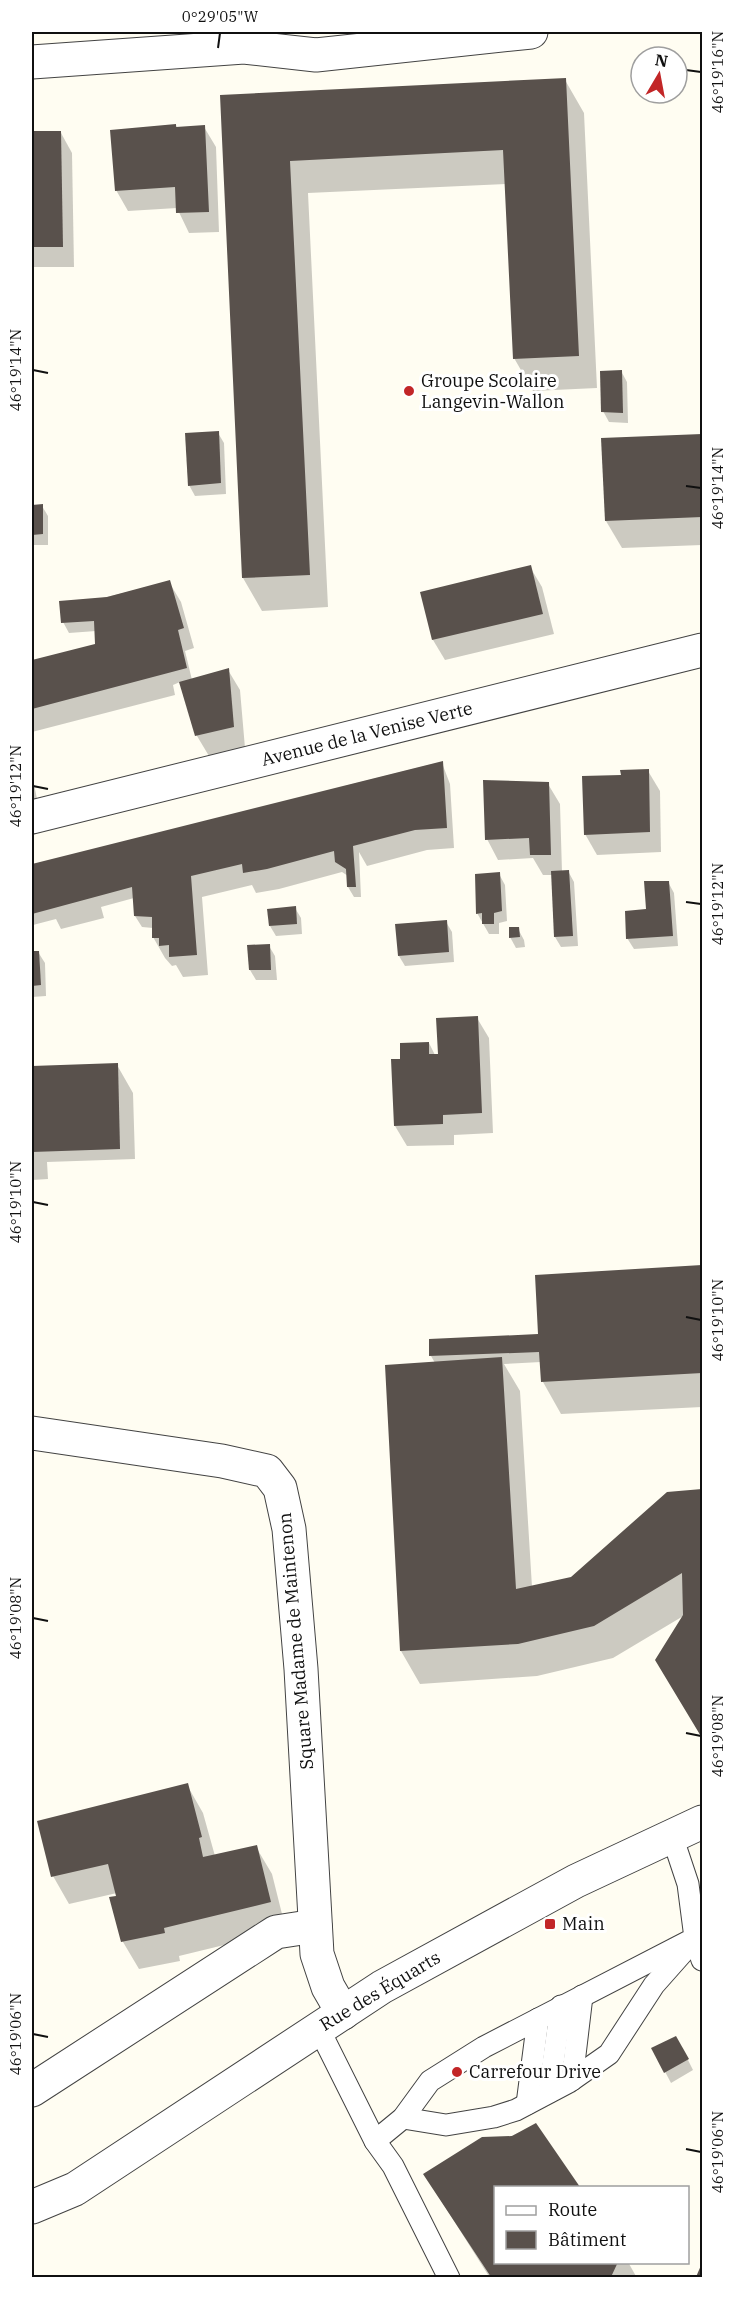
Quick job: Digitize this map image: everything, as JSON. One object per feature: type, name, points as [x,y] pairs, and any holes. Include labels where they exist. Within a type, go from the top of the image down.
[{"type":"street","points":[[32,62],[244,47],[316,55],[531,32]]},
{"type":"street","name":"Avenue de la Venise Verte","points":[[32,817],[702,650]]},
{"type":"street","name":"Square Madame de Maintenon","points":[[32,1433],[222,1461],[267,1471],[280,1488],[289,1529],[301,1669],[317,1954],[328,1987],[331,2021]]},
{"type":"street","name":"Rue des Équarts","points":[[32,2207],[75,2189],[382,1987],[576,1881],[702,1822]]},
{"type":"street","points":[[32,2090],[276,1932],[315,1926]]},
{"type":"street","name":"Rue des Équarts","points":[[32,2232],[75,2189]]},
{"type":"lane","points":[[672,1836],[688,1884],[695,1938],[702,1960]]},
{"type":"lane","points":[[375,2141],[403,2118],[430,2081],[561,2006],[695,1938]]},
{"type":"lane","points":[[403,2118],[446,2125],[494,2117],[527,2104],[572,2080],[609,2054],[654,1985],[695,1938]]},
{"type":"lane","points":[[572,2080],[582,1996]]},
{"type":"lane","points":[[549,2092],[561,2006]]},
{"type":"lane","points":[[527,2104],[538,2019]]},
{"type":"lane","points":[[331,2021],[375,2141],[393,2166],[449,2277]]},
{"type":"building","points":[[566,78],[579,356],[513,359],[503,150],[290,161],[310,575],[242,578],[220,95]]},
{"type":"building","points":[[176,124],[176,127],[205,125],[209,212],[176,213],[175,187],[115,191],[110,130]]},
{"type":"building","points":[[32,131],[61,131],[63,247],[32,247]]},
{"type":"building","points":[[622,370],[623,413],[601,412],[600,371]]},
{"type":"building","points":[[219,431],[221,483],[188,486],[185,433]]},
{"type":"building","points":[[702,434],[702,517],[605,521],[601,438]]},
{"type":"building","points":[[43,504],[43,534],[32,535],[32,505]]},
{"type":"building","points":[[531,565],[543,614],[432,640],[420,592]]},
{"type":"building","points":[[170,580],[184,628],[178,630],[187,668],[32,709],[32,660],[95,644],[94,621],[61,623],[59,601],[107,597]]},
{"type":"building","points":[[229,668],[234,727],[195,736],[179,682]]},
{"type":"building","points":[[443,761],[447,828],[415,830],[353,846],[356,887],[347,887],[346,869],[335,862],[334,851],[267,869],[243,873],[242,864],[191,876],[197,955],[169,957],[169,945],[159,946],[159,938],[152,938],[152,917],[134,916],[132,887],[32,914],[32,864]]},
{"type":"building","points":[[649,769],[650,832],[584,835],[582,776],[621,775],[620,770]]},
{"type":"building","points":[[483,780],[549,782],[551,855],[530,855],[529,838],[485,840]]},
{"type":"building","points":[[569,870],[573,936],[554,937],[551,871]]},
{"type":"building","points":[[500,872],[502,911],[494,913],[494,924],[482,924],[482,913],[476,914],[475,874]]},
{"type":"building","points":[[644,881],[669,881],[673,936],[626,939],[625,911],[646,909]]},
{"type":"building","points":[[296,906],[297,924],[269,926],[267,909]]},
{"type":"building","points":[[447,920],[449,952],[398,956],[395,924]]},
{"type":"building","points":[[509,927],[519,927],[520,937],[509,938]]},
{"type":"building","points":[[270,944],[271,970],[249,970],[247,945]]},
{"type":"building","points":[[32,951],[39,951],[41,985],[32,986]]},
{"type":"building","points":[[478,1016],[482,1113],[443,1115],[443,1124],[394,1126],[391,1059],[400,1059],[400,1043],[429,1042],[429,1054],[438,1054],[436,1018]]},
{"type":"building","points":[[118,1063],[120,1149],[32,1152],[32,1066]]},
{"type":"building","points":[[702,1265],[702,1373],[541,1382],[539,1352],[429,1356],[429,1339],[538,1334],[535,1275]]},
{"type":"building","points":[[502,1357],[516,1589],[571,1577],[667,1492],[702,1489],[702,1738],[655,1660],[683,1615],[682,1573],[594,1626],[518,1644],[400,1651],[385,1365]]},
{"type":"building","points":[[188,1783],[202,1837],[199,1838],[203,1857],[257,1845],[271,1902],[164,1928],[165,1933],[121,1942],[109,1897],[116,1896],[108,1864],[51,1877],[37,1821]]},
{"type":"building","points":[[676,2036],[689,2059],[664,2073],[651,2048]]},
{"type":"building","points":[[536,2123],[579,2186],[494,2186],[494,2264],[617,2264],[611,2277],[491,2277],[423,2174],[482,2137],[512,2136]]},
{"type":"building","points":[[702,2263],[702,2277],[696,2277]]},
{"type":"place","name":"Groupe Scolaire Langevin-Wallon","points":[[409,391]]},
{"type":"place","name":"Main","points":[[550,1924]]},
{"type":"place","name":"Carrefour Drive","points":[[457,2072]]}]
